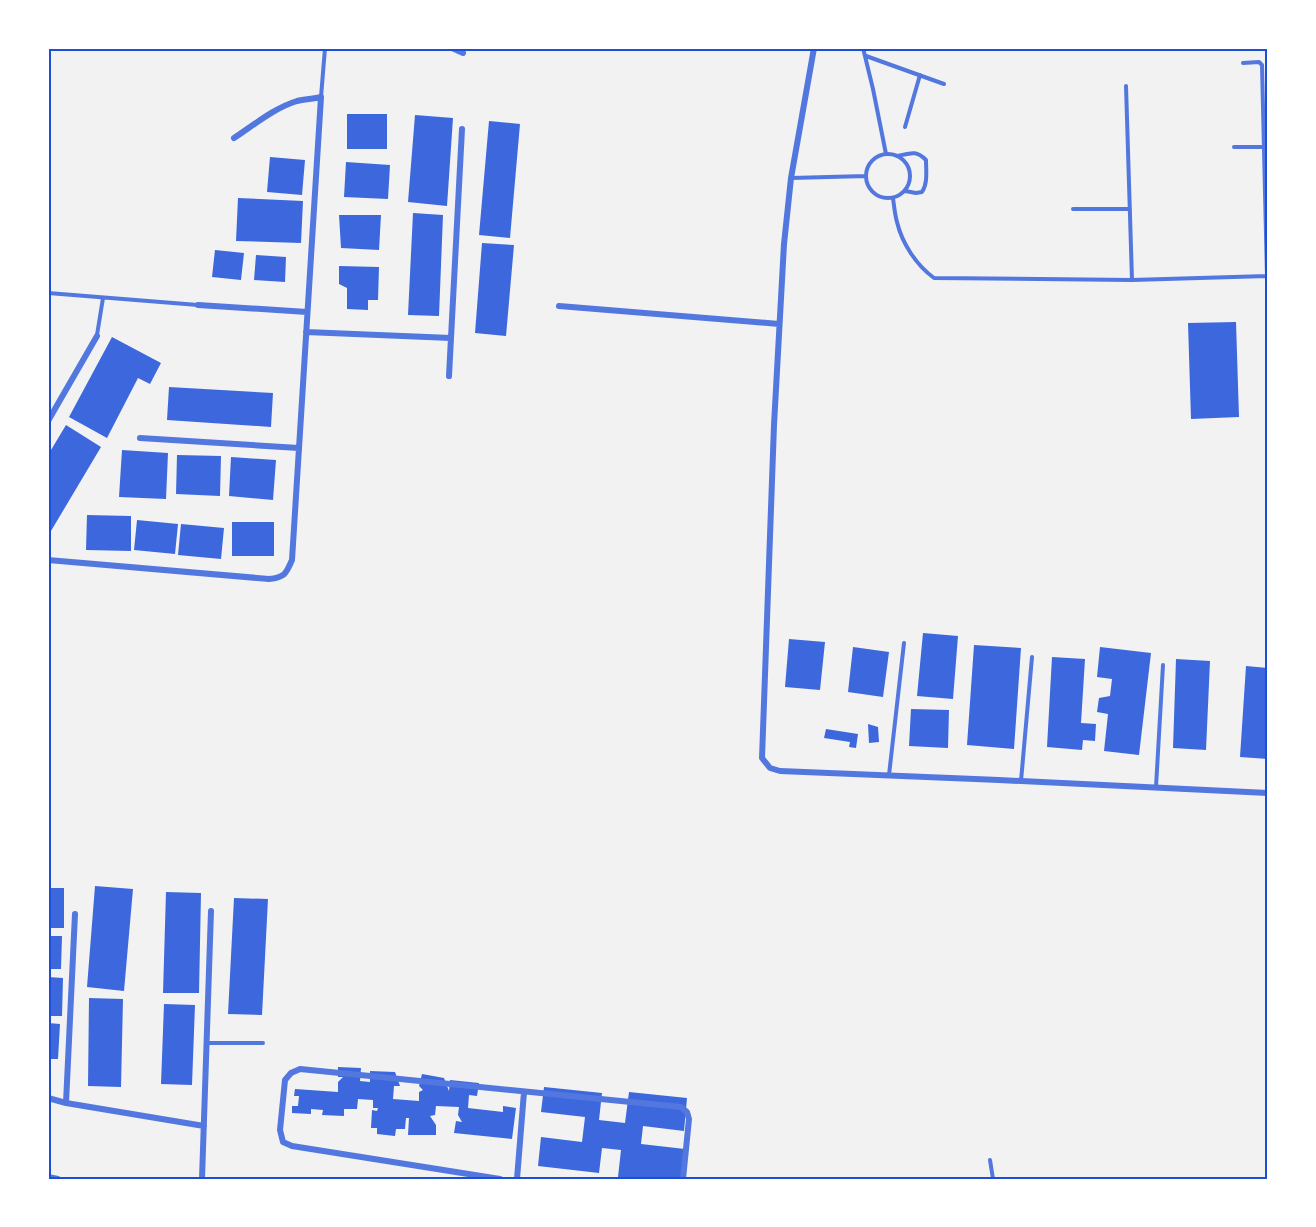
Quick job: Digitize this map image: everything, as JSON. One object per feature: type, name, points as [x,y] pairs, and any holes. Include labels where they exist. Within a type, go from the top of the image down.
[{"type":"street","points":[[452,48],[463,53]]},
{"type":"street","points":[[814,48],[792,178],[784,244],[774,425],[762,758],[770,768],[780,771],[1268,793]]},
{"type":"street","points":[[48,561],[269,579],[280,578],[287,572],[292,560],[321,97],[286,105],[234,138]]},
{"type":"street","points":[[449,376],[462,129]]},
{"type":"street","points":[[198,304],[307,312]]},
{"type":"street","points":[[559,306],[779,324]]},
{"type":"street","points":[[306,332],[451,338]]},
{"type":"street","points":[[48,421],[97,336]]},
{"type":"street","points":[[140,438],[299,448]]},
{"type":"street","points":[[202,1179],[211,911]]},
{"type":"street","points":[[66,1103],[75,914]]},
{"type":"street","points":[[500,1179],[463,1176],[292,1146],[283,1142],[280,1130],[285,1080],[291,1072],[300,1069],[681,1107],[687,1112],[689,1119],[683,1179]]},
{"type":"street","points":[[517,1179],[524,1092]]},
{"type":"street","points":[[48,1098],[204,1126]]},
{"type":"street","points":[[48,1177],[58,1179]]},
{"type":"lane","points":[[321,97],[325,48]]},
{"type":"lane","points":[[863,48],[886,154]]},
{"type":"lane","points":[[865,56],[944,84]]},
{"type":"lane","points":[[1244,63],[1259,62],[1262,65],[1268,293]]},
{"type":"lane","points":[[905,128],[920,75]]},
{"type":"lane","points":[[1126,86],[1132,280]]},
{"type":"lane","points":[[1234,147],[1264,147]]},
{"type":"lane","points":[[915,152],[926,160],[926,180],[922,192],[905,191],[893,198],[884,198],[874,194],[868,186],[866,176],[868,166],[876,158],[886,154],[897,156],[915,152]]},
{"type":"lane","points":[[897,156],[907,165],[910,178],[905,191]]},
{"type":"lane","points":[[792,178],[866,176]]},
{"type":"lane","points":[[893,198],[897,223],[910,254],[924,271],[934,278],[1132,280],[1267,276]]},
{"type":"lane","points":[[1073,209],[1130,209]]},
{"type":"lane","points":[[48,293],[198,304]]},
{"type":"lane","points":[[97,336],[104,298]]},
{"type":"lane","points":[[889,775],[904,643]]},
{"type":"lane","points":[[1021,781],[1032,657]]},
{"type":"lane","points":[[1156,787],[1163,664]]},
{"type":"lane","points":[[207,1043],[264,1043]]},
{"type":"lane","points":[[990,1160],[993,1179]]},
{"type":"building","points":[[347,114],[387,114],[387,149],[347,149]]},
{"type":"building","points":[[415,115],[453,118],[447,206],[408,202]]},
{"type":"building","points":[[489,121],[520,124],[510,238],[479,235]]},
{"type":"building","points":[[270,157],[305,160],[302,195],[267,192]]},
{"type":"building","points":[[346,162],[390,165],[388,199],[344,197]]},
{"type":"building","points":[[238,198],[303,201],[301,243],[236,241]]},
{"type":"building","points":[[413,213],[443,215],[439,316],[408,315]]},
{"type":"building","points":[[339,215],[381,215],[379,250],[341,248]]},
{"type":"building","points":[[482,243],[514,245],[506,336],[475,333]]},
{"type":"building","points":[[215,250],[244,253],[241,280],[212,277]]},
{"type":"building","points":[[256,255],[286,257],[285,282],[254,280]]},
{"type":"building","points":[[339,266],[379,267],[378,300],[368,300],[368,310],[347,309],[347,288],[339,284]]},
{"type":"building","points":[[1236,322],[1239,417],[1191,419],[1188,323]]},
{"type":"building","points":[[112,337],[161,363],[150,384],[138,378],[107,438],[69,417]]},
{"type":"building","points":[[169,387],[273,393],[271,427],[167,420]]},
{"type":"building","points":[[66,425],[101,447],[48,536],[48,455]]},
{"type":"building","points":[[122,450],[168,453],[166,499],[119,497]]},
{"type":"building","points":[[177,455],[221,456],[220,496],[176,494]]},
{"type":"building","points":[[231,457],[276,460],[273,500],[229,496]]},
{"type":"building","points":[[87,515],[131,516],[131,551],[86,550]]},
{"type":"building","points":[[137,520],[178,524],[175,554],[134,550]]},
{"type":"building","points":[[232,522],[274,522],[274,556],[232,556]]},
{"type":"building","points":[[181,524],[224,528],[221,559],[178,555]]},
{"type":"building","points":[[923,633],[958,636],[953,699],[917,696]]},
{"type":"building","points":[[789,639],[825,642],[820,690],[785,687]]},
{"type":"building","points":[[974,645],[1021,648],[1014,749],[967,745]]},
{"type":"building","points":[[853,647],[889,652],[883,697],[848,692]]},
{"type":"building","points":[[1100,647],[1151,653],[1139,755],[1104,751],[1108,714],[1097,712],[1099,698],[1110,696],[1112,679],[1097,677]]},
{"type":"building","points":[[1052,657],[1085,659],[1081,723],[1096,724],[1095,741],[1083,740],[1082,750],[1047,747]]},
{"type":"building","points":[[1176,659],[1210,661],[1206,750],[1173,748]]},
{"type":"building","points":[[1246,666],[1268,668],[1268,759],[1240,757]]},
{"type":"building","points":[[911,709],[949,710],[948,748],[909,746]]},
{"type":"building","points":[[868,724],[878,727],[879,742],[869,743]]},
{"type":"building","points":[[826,729],[858,734],[856,748],[849,747],[850,742],[824,738]]},
{"type":"building","points":[[95,886],[133,889],[124,991],[87,987]]},
{"type":"building","points":[[48,888],[64,888],[64,928],[48,928]]},
{"type":"building","points":[[166,892],[201,893],[199,993],[163,993]]},
{"type":"building","points":[[234,898],[268,899],[262,1015],[228,1014]]},
{"type":"building","points":[[48,936],[62,936],[61,969],[48,969]]},
{"type":"building","points":[[48,977],[63,978],[62,1016],[48,1016]]},
{"type":"building","points":[[89,998],[123,999],[121,1087],[88,1086]]},
{"type":"building","points":[[164,1004],[195,1005],[192,1085],[161,1084]]},
{"type":"building","points":[[48,1023],[60,1024],[58,1059],[48,1059]]},
{"type":"building","points":[[338,1067],[361,1068],[360,1081],[370,1082],[370,1071],[395,1072],[400,1086],[394,1086],[393,1099],[419,1101],[419,1092],[423,1090],[419,1086],[422,1074],[444,1078],[449,1091],[450,1080],[479,1083],[477,1096],[469,1095],[468,1108],[503,1112],[503,1106],[516,1108],[512,1139],[454,1133],[456,1121],[462,1122],[458,1115],[459,1107],[436,1106],[435,1115],[430,1116],[436,1125],[436,1135],[408,1135],[409,1118],[406,1118],[405,1129],[396,1129],[395,1136],[377,1134],[377,1128],[371,1128],[372,1110],[377,1111],[378,1108],[373,1108],[373,1100],[358,1099],[357,1109],[344,1109],[344,1116],[322,1115],[323,1110],[311,1109],[311,1114],[292,1113],[292,1106],[298,1106],[299,1096],[294,1096],[295,1089],[338,1092],[338,1082],[343,1077],[338,1077]]},
{"type":"building","points":[[544,1087],[602,1093],[599,1120],[625,1123],[629,1092],[687,1098],[684,1131],[643,1126],[641,1144],[685,1149],[682,1179],[618,1177],[621,1150],[602,1148],[599,1173],[538,1166],[541,1137],[582,1142],[585,1117],[541,1112]]}]
